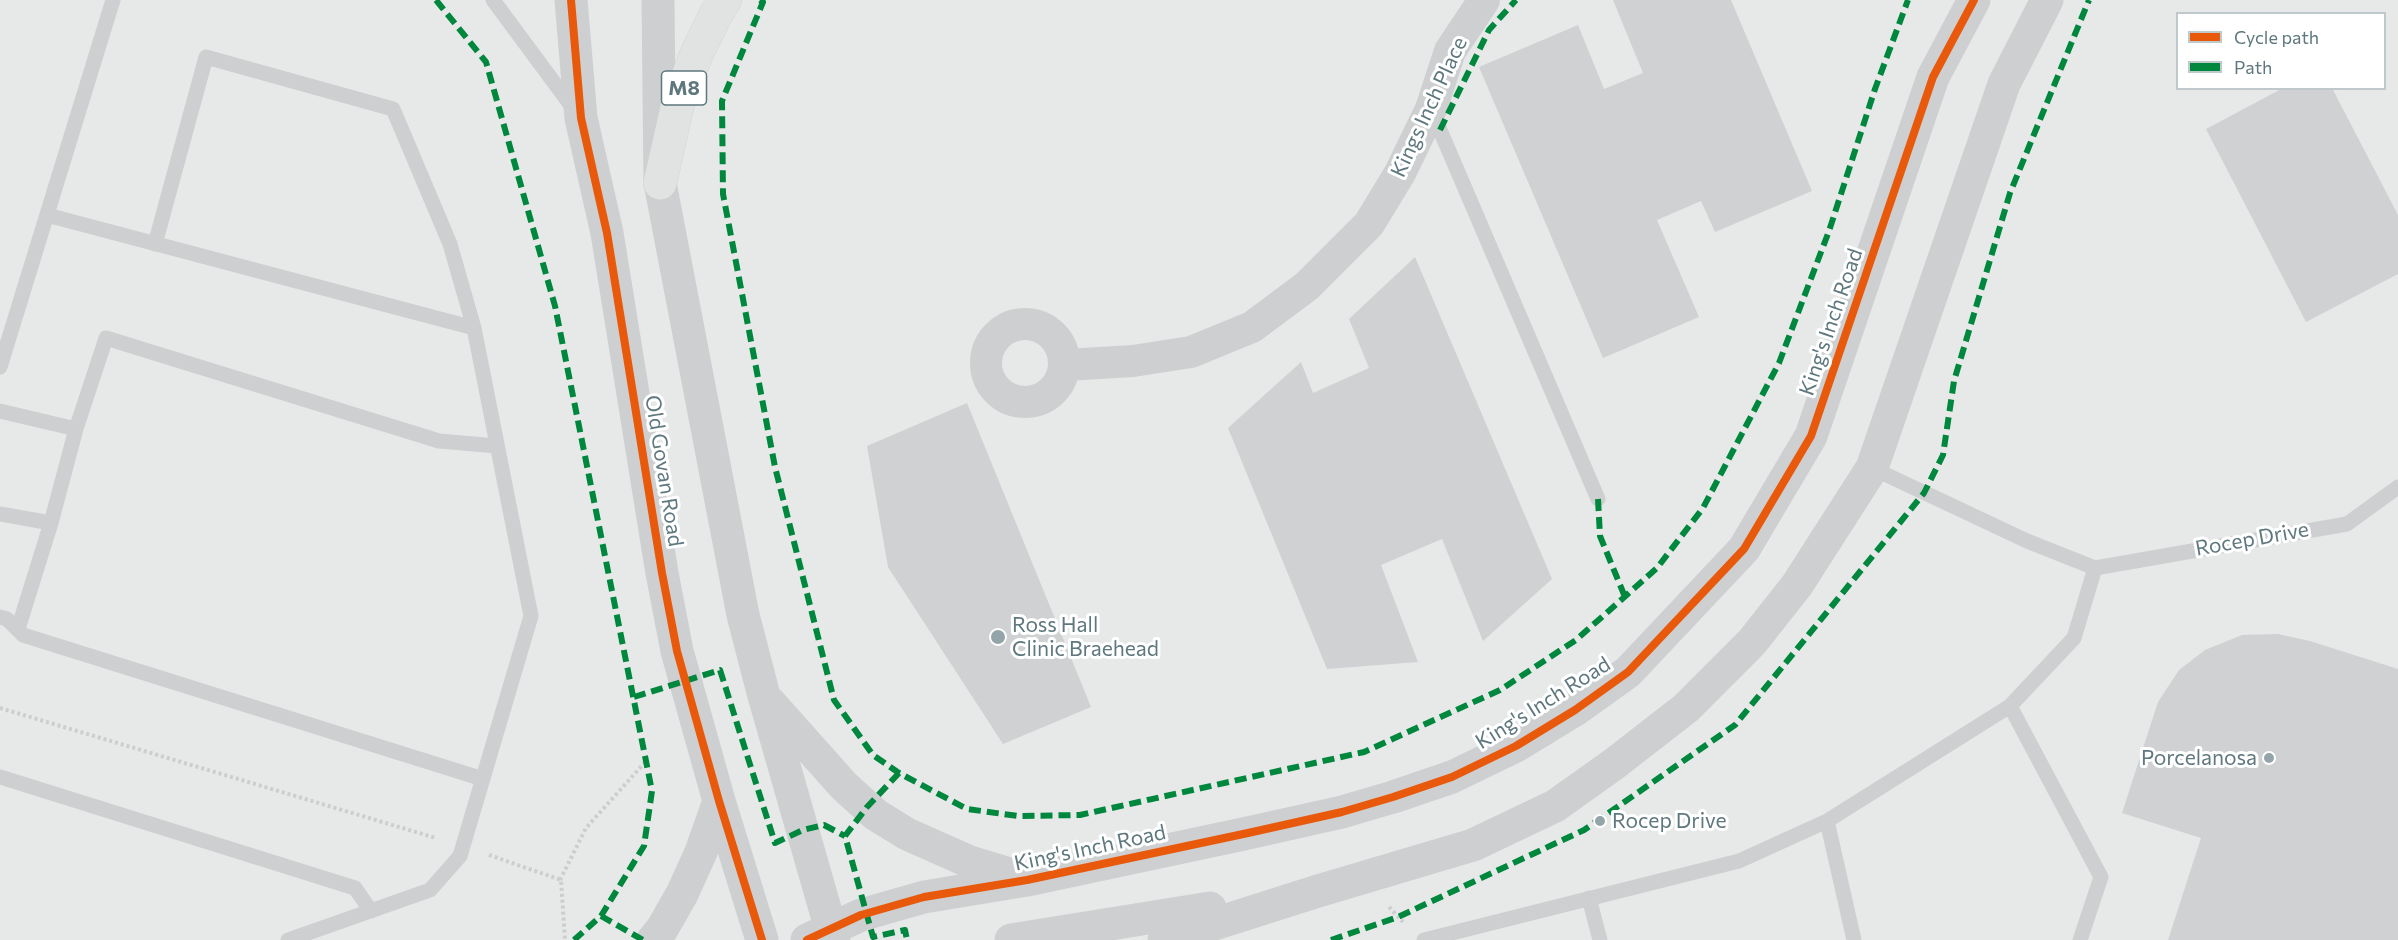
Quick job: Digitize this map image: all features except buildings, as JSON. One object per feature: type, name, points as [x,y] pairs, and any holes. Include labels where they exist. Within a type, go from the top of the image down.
[{"type":"highway","name":"M8","points":[[660,183],[678,103],[696,55],[725,0]]},
{"type":"street","name":"Old Govan Road","points":[[571,0],[580,118],[607,233],[662,573],[677,651],[719,801],[762,940]]},
{"type":"street","points":[[658,0],[660,183],[744,615],[824,936]]},
{"type":"street","name":"Kings Inch Place","points":[[1066,365],[1133,361],[1191,352],[1252,327],[1307,286],[1369,224],[1400,173],[1431,109],[1450,51],[1484,0]]},
{"type":"street","name":"King's Inch Road","points":[[824,936],[861,915],[924,897],[1027,880],[1307,820],[1393,797],[1452,777],[1516,746],[1575,710],[1628,672],[1744,549],[1811,436],[1933,77],[1974,0]]},
{"type":"street","points":[[1164,940],[1473,845],[1554,806],[1614,764],[1686,708],[1752,642],[1797,585],[1872,468],[2004,84],[2047,0]]},
{"type":"street","points":[[764,696],[844,786],[876,815],[907,834],[970,862],[1027,880]]},
{"type":"street","points":[[652,940],[662,929],[682,894],[701,852],[719,801]]},
{"type":"street","points":[[1011,940],[1318,891]]},
{"type":"lane","points":[[0,367],[7,323],[47,215],[113,0]]},
{"type":"lane","points":[[493,0],[580,118]]},
{"type":"lane","points":[[155,244],[206,57],[393,109],[450,244],[474,328],[531,616],[460,856],[430,890],[288,940]]},
{"type":"lane","points":[[1431,109],[1598,499]]},
{"type":"lane","points":[[47,215],[474,328]]},
{"type":"lane","points":[[18,629],[51,523],[76,429],[106,338],[439,441],[497,446]]},
{"type":"lane","points":[[0,411],[76,429]]},
{"type":"lane","points":[[1424,940],[1738,861],[1827,821],[2010,706],[2074,638],[2095,568],[2027,541],[1872,468]]},
{"type":"lane","name":"Rocep Drive","points":[[2095,568],[2347,524],[2398,487]]},
{"type":"lane","points":[[0,514],[51,523]]},
{"type":"lane","points":[[0,617],[7,619],[23,635],[483,779]]},
{"type":"lane","points":[[2010,706],[2101,877],[2080,940]]},
{"type":"lane","points":[[0,777],[355,888],[371,911]]},
{"type":"lane","points":[[1827,821],[1854,940]]},
{"type":"lane","points":[[1589,898],[1600,940]]},
{"type":"path","points":[[0,708],[392,823],[560,879]]},
{"type":"path","points":[[565,940],[560,879],[586,828],[647,760]]},
{"type":"shaded area","points":[[0,0],[2398,0],[2398,940],[0,940]]},
{"type":"marked path","points":[[436,0],[486,62],[555,306],[652,791],[644,846],[601,916],[574,940]]},
{"type":"marked path","points":[[760,0],[763,2],[722,101],[723,194],[775,467],[834,700],[873,755],[899,773],[967,809],[1018,816],[1080,815],[1364,752],[1500,690],[1576,640],[1657,568],[1703,508],[1779,363],[1829,231],[1875,89],[1908,0]]},
{"type":"marked path","points":[[1440,130],[1489,30],[1516,0]]},
{"type":"marked path","points":[[1331,940],[1398,917],[1584,830],[1735,725],[1924,493],[1943,455],[1954,381],[2010,193],[2089,0]]},
{"type":"marked path","points":[[1598,499],[1600,536],[1625,597]]},
{"type":"marked path","points":[[634,697],[720,670],[775,843],[803,830],[824,825],[845,836]]},
{"type":"marked path","points":[[899,773],[867,807],[845,836],[873,937],[905,930],[907,940]]},
{"type":"marked path","points":[[601,916],[643,940]]},
{"type":"cycle path","points":[[571,0],[581,118],[607,233],[662,573],[677,651],[719,801],[762,940]]},
{"type":"cycle path","points":[[807,940],[861,915],[924,897],[1027,880],[1248,833],[1342,812],[1393,797],[1452,777],[1516,746],[1575,710],[1628,672],[1744,549],[1811,436],[1933,77],[1974,0]]},
{"type":"place","name":"Ross Hall Clinic Braehead","points":[[998,637]]},
{"type":"place","name":"Porcelanosa","points":[[2269,758]]},
{"type":"place","name":"Rocep Drive","points":[[1600,821]]}]
